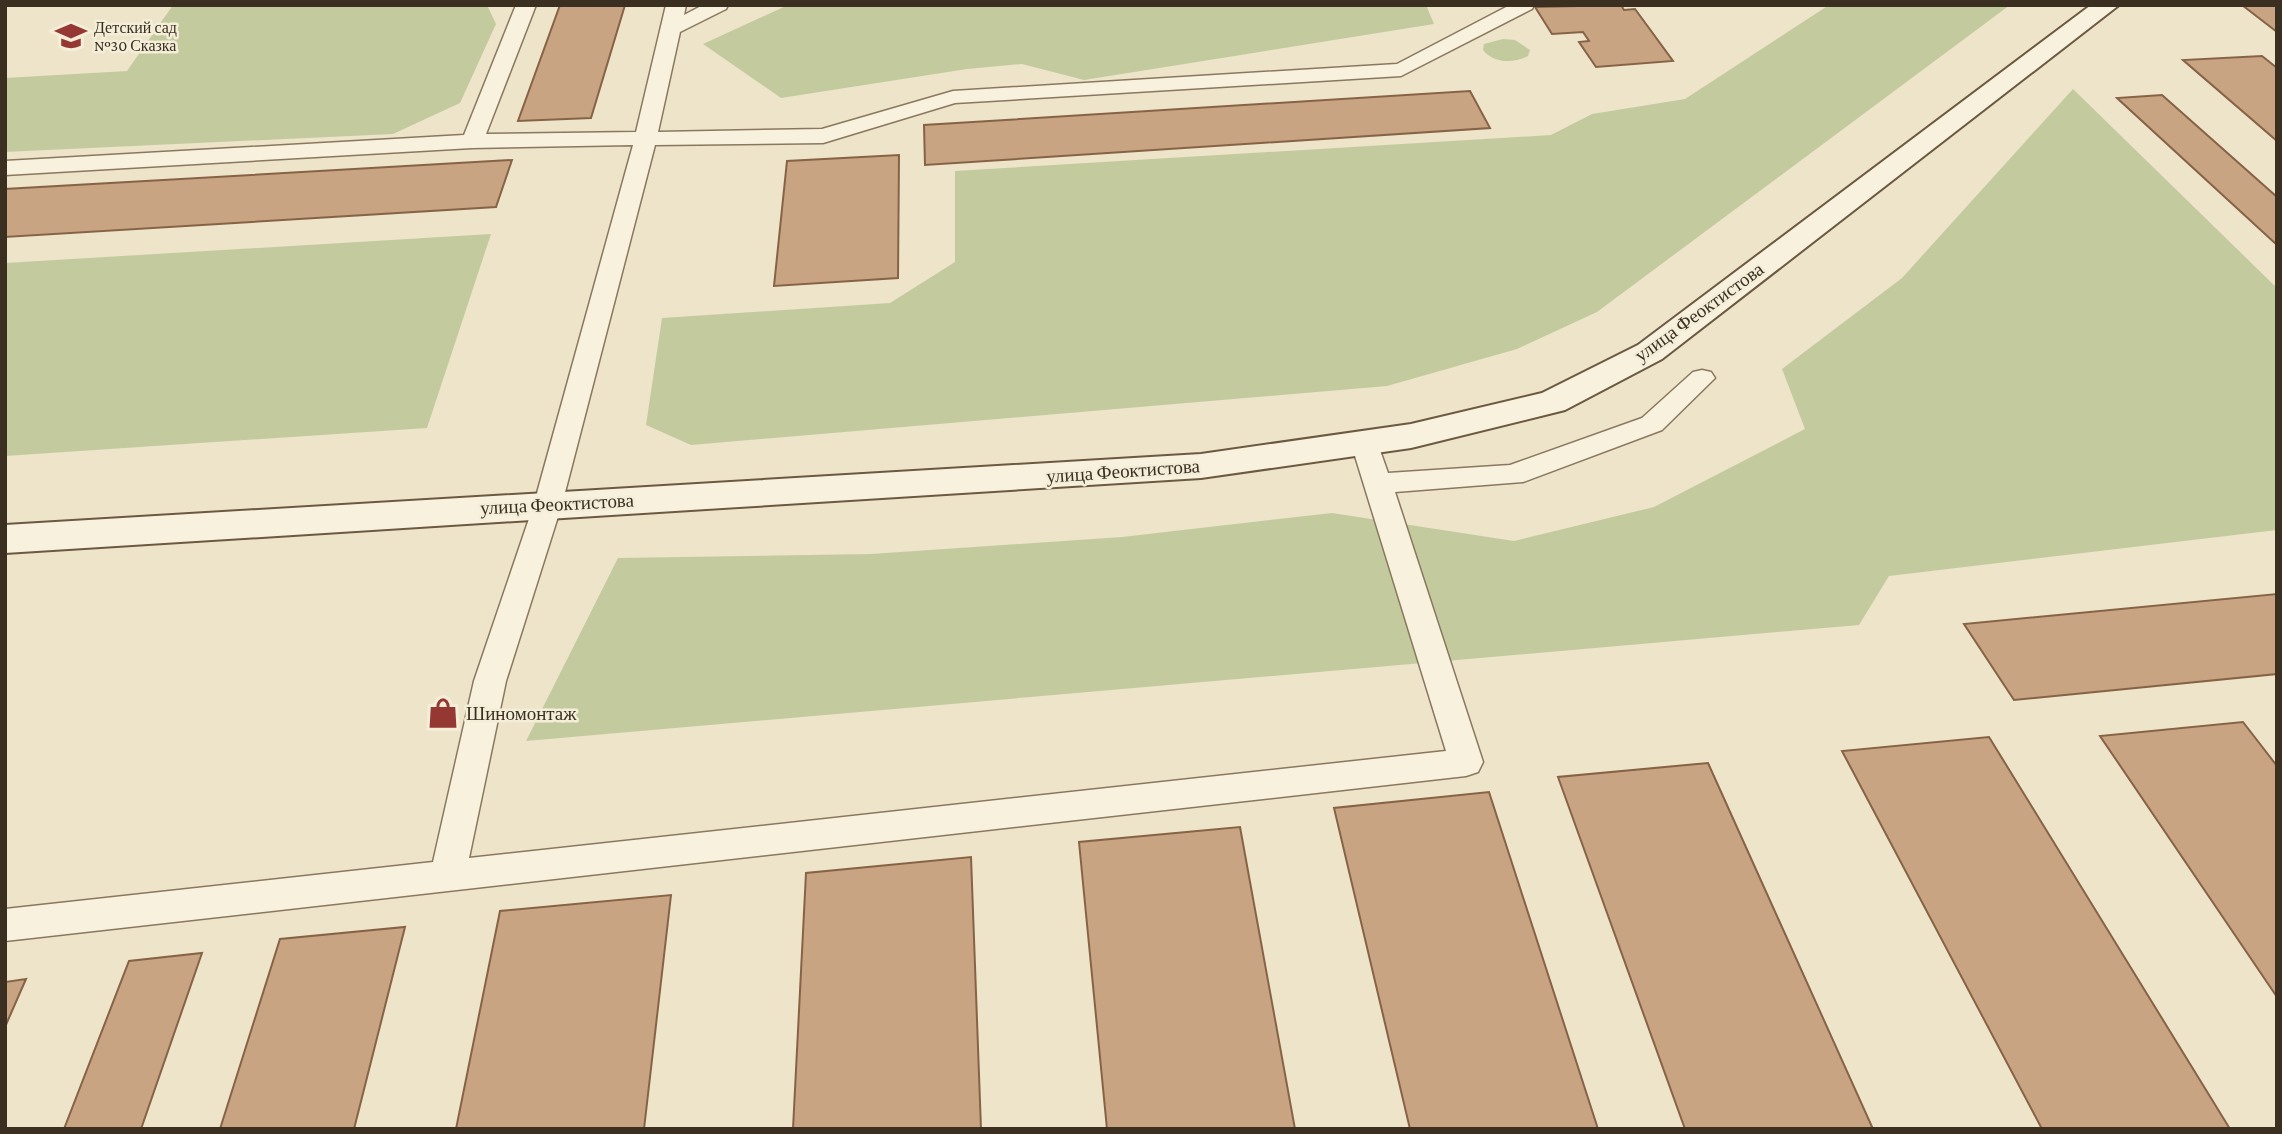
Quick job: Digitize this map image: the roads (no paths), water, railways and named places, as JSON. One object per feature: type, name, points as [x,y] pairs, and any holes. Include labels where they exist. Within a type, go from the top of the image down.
[{"type":"street","name":"улица Феоктистова","points":[[5,539],[1201,466],[1411,436],[1553,402],[1650,352],[2107,5]]},
{"type":"lane","points":[[472,141],[526,5]]},
{"type":"lane","points":[[448,874],[490,681],[548,504],[646,137],[674,16],[719,5]]},
{"type":"lane","points":[[5,168],[472,141],[823,136],[953,97],[1401,70],[1525,5]]},
{"type":"lane","points":[[1378,482],[1513,475],[1652,424],[1702,379]]},
{"type":"lane","points":[[5,925],[1466,762],[1365,443]]},
{"type":"place","name":"Детский сад №30 Сказка","points":[[71,36]]},
{"type":"place","name":"Шиномонтаж","points":[[443,713]]}]
